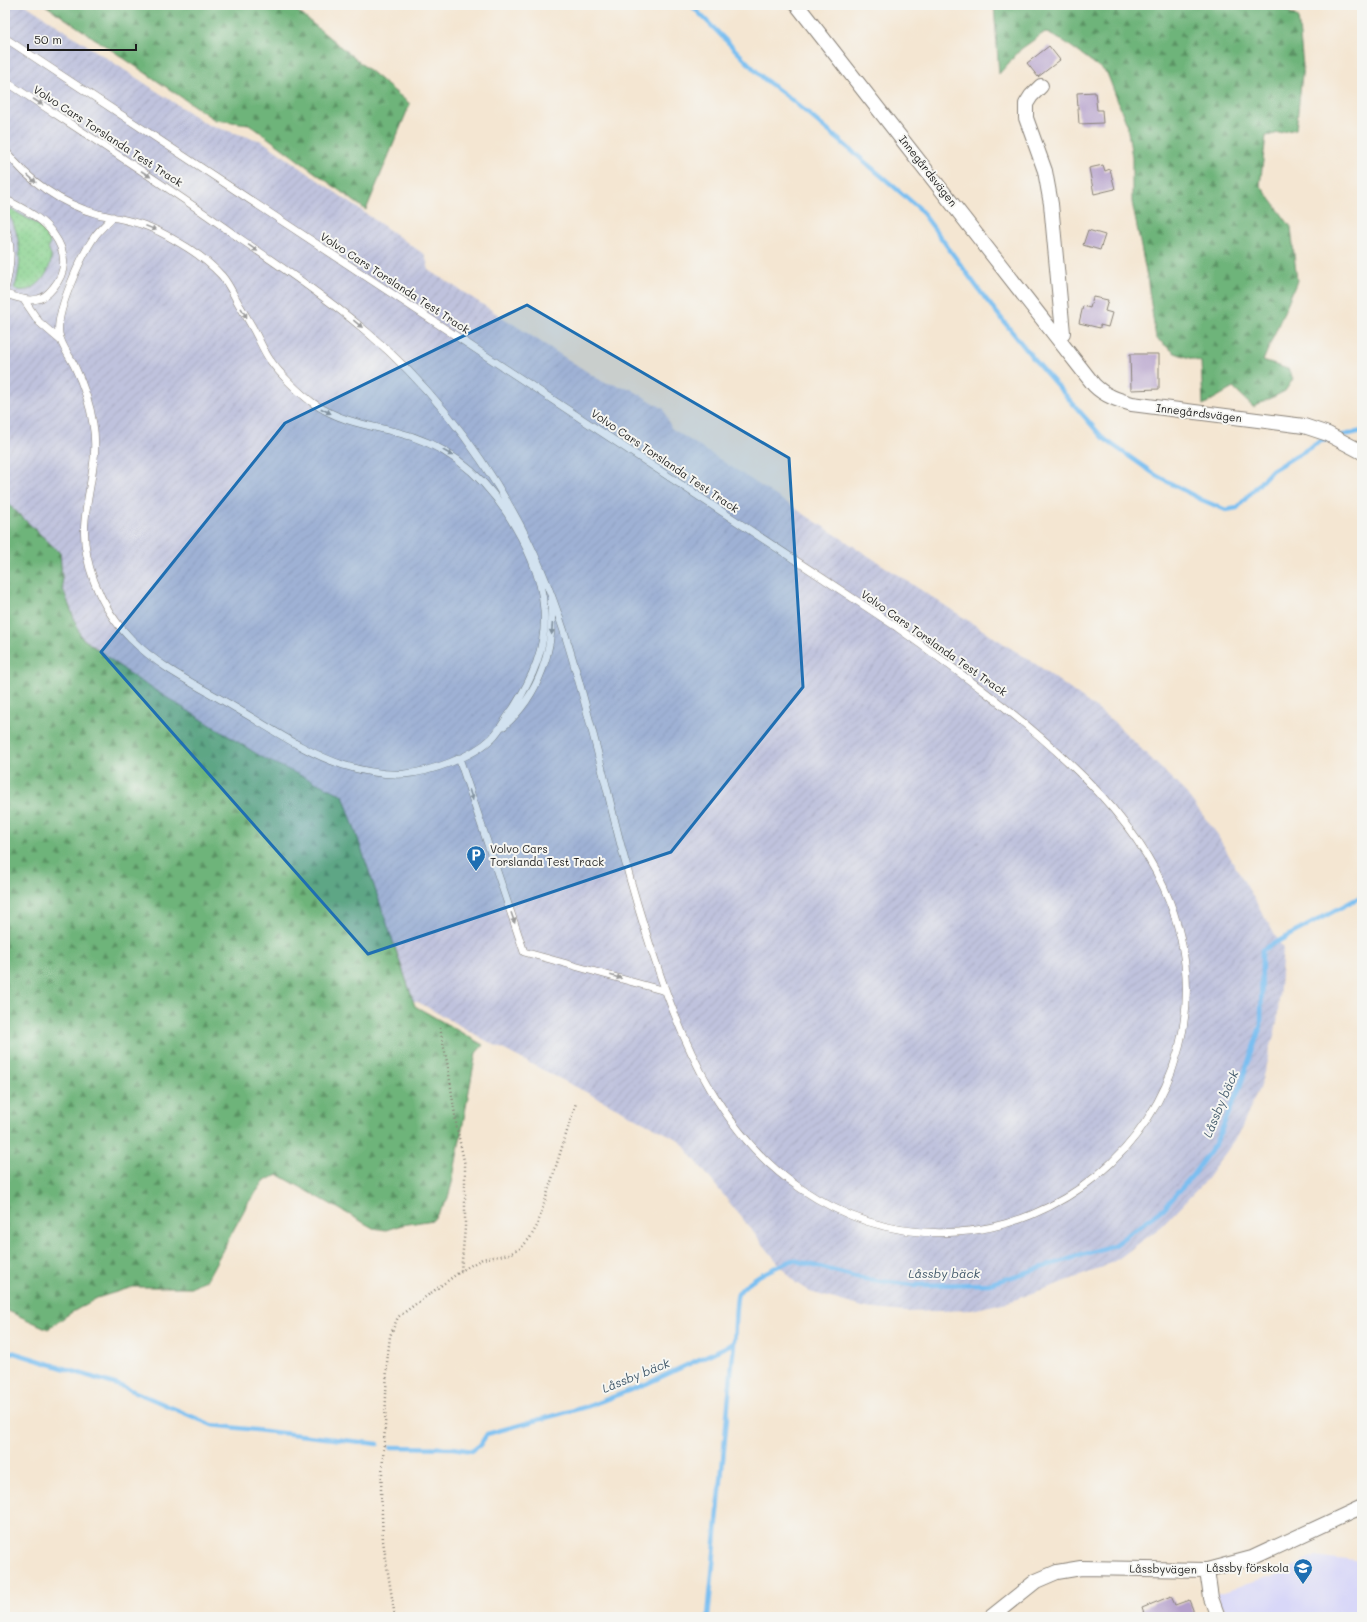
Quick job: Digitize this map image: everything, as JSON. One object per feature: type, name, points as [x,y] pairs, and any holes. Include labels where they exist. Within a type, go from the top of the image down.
[{"type":"street","name":"Innegårdsvägen","points":[[797,5],[1094,385],[1102,393],[1132,404],[1304,426],[1328,434],[1362,452]]},
{"type":"street","points":[[1041,86],[1031,96],[1026,104],[1026,118],[1045,171],[1051,204],[1063,333],[1058,338]]},
{"type":"street","name":"Låssbyvägen","points":[[991,1617],[1036,1581],[1057,1572],[1089,1568],[1207,1570],[1252,1558],[1362,1507]]},
{"type":"street","points":[[1207,1570],[1211,1598],[1218,1617]]},
{"type":"lane","name":"Volvo Cars Torslanda Test Track","points":[[5,38],[889,623],[960,672],[1002,704],[1062,756],[1118,814],[1148,857],[1166,893],[1179,930],[1184,956],[1186,983],[1185,1009],[1181,1036],[1174,1062],[1165,1087],[1153,1110],[1137,1134],[1121,1153],[1081,1188],[1048,1208],[1010,1223],[984,1229],[931,1233],[879,1225],[854,1217],[805,1192],[768,1164],[745,1140],[729,1119],[703,1075],[678,1025],[641,918],[580,686],[550,590],[516,517],[475,450],[438,402],[407,369],[387,350],[326,299],[198,209],[5,81]]},
{"type":"lane","name":"Volvo Cars Torslanda Test Track","points":[[5,150],[16,165],[42,188],[59,198],[92,212],[133,221],[154,228],[194,252],[223,277],[268,358],[311,402],[347,420],[416,437],[435,445],[456,457],[471,470],[500,503],[528,550],[543,597],[545,625],[540,656],[531,677],[519,699],[493,737]]},
{"type":"lane","points":[[5,199],[27,210],[40,219],[54,235],[63,254],[63,273],[52,290],[45,296],[38,299],[24,300],[5,294]]},
{"type":"lane","name":"Volvo Cars Torslanda Test Track","points":[[113,217],[94,238],[87,250],[63,302],[58,319],[60,340],[73,363],[86,392],[94,425],[95,454],[85,527],[86,548],[90,570],[97,589],[108,610],[133,641],[169,669],[310,751],[339,764],[379,773],[408,774],[433,769],[459,758],[483,745],[517,714],[525,703],[542,672],[546,659],[552,633],[550,590]]},
{"type":"lane","points":[[5,228],[10,248],[9,273],[5,289]]},
{"type":"lane","points":[[24,300],[39,322],[60,340]]},
{"type":"lane","points":[[459,758],[524,952],[665,991]]},
{"type":"path","points":[[440,1028],[448,1067],[457,1129],[465,1166],[465,1228],[461,1271]]},
{"type":"path","points":[[395,1617],[383,1541],[381,1489],[387,1363],[390,1336],[398,1317],[461,1271],[482,1259],[510,1254],[521,1248],[530,1238],[537,1226],[576,1103]]},
{"type":"highlighted area","points":[[527,305],[789,458],[803,687],[671,852],[368,954],[101,652],[285,423]]},
{"type":"shaded area","points":[[5,5],[26,5],[208,125],[262,141],[425,255],[429,270],[603,382],[629,388],[664,409],[671,428],[1040,667],[1113,721],[1186,793],[1215,831],[1283,949],[1277,1024],[1261,1083],[1239,1134],[1206,1180],[1162,1226],[1118,1259],[1099,1269],[1011,1301],[972,1310],[905,1312],[866,1308],[810,1292],[796,1283],[783,1269],[679,1140],[487,1041],[418,1002],[336,974],[5,849]]},
{"type":"shaded area","name":"Låssby förskola","points":[[1316,1556],[1362,1562],[1362,1617],[1226,1617],[1217,1593],[1271,1577]]},
{"type":"green space","points":[[45,5],[290,5],[410,104],[366,210],[249,124],[215,120]]},
{"type":"green space","points":[[994,5],[1277,5],[1298,17],[1303,66],[1296,129],[1266,136],[1260,185],[1291,227],[1297,281],[1263,361],[1288,369],[1293,379],[1285,391],[1253,407],[1233,388],[1203,405],[1201,362],[1175,353],[1156,338],[1147,277],[1132,202],[1132,157],[1127,125],[1107,73],[1065,42],[1045,32],[1021,49],[999,74]]},
{"type":"green space","points":[[7,207],[37,224],[48,235],[50,244],[48,247],[51,254],[50,265],[39,283],[28,290],[14,289],[20,258],[18,237],[15,227],[5,209]]},
{"type":"green space","points":[[5,501],[60,553],[63,589],[81,637],[134,677],[265,759],[343,795],[415,1006],[483,1045],[476,1053],[452,1183],[447,1201],[433,1220],[402,1225],[386,1230],[373,1228],[279,1175],[265,1180],[248,1203],[207,1279],[191,1287],[133,1287],[97,1298],[69,1314],[48,1329],[6,1310]]},
{"type":"building","points":[[1049,46],[1060,60],[1038,77],[1027,63]]},
{"type":"building","points":[[1095,92],[1097,110],[1102,110],[1103,123],[1079,124],[1077,93]]},
{"type":"building","points":[[1103,165],[1105,171],[1110,169],[1115,189],[1094,194],[1089,168]]},
{"type":"building","points":[[1088,230],[1105,235],[1100,250],[1083,245]]},
{"type":"building","points":[[1093,297],[1108,300],[1105,311],[1112,313],[1108,327],[1100,325],[1100,328],[1079,323],[1083,306],[1090,308]]},
{"type":"building","points":[[1130,354],[1159,354],[1159,389],[1131,390]]},
{"type":"building","points":[[1171,1596],[1175,1605],[1189,1600],[1196,1617],[1145,1617],[1142,1608]]},
{"type":"waterway","points":[[691,5],[764,79],[792,100],[919,208],[985,298],[1033,358],[1103,438],[1157,476],[1202,500],[1226,510],[1237,508],[1272,470],[1321,441],[1329,439]]},
{"type":"waterway","points":[[1340,436],[1362,431]]},
{"type":"waterway","name":"Låssby bäck","points":[[391,1447],[453,1448],[472,1451],[480,1445],[487,1434],[589,1406],[646,1384],[734,1343],[738,1294],[755,1278],[793,1260],[865,1279],[913,1285],[989,1284],[1114,1245],[1165,1207],[1192,1176],[1215,1144],[1238,1092],[1261,1025],[1262,950],[1362,896]]},
{"type":"waterway","points":[[708,1617],[734,1343]]},
{"type":"waterway","points":[[5,1350],[124,1387],[212,1425],[378,1444]]},
{"type":"place","name":"Volvo Cars Torslanda Test Track","points":[[476,872]]},
{"type":"place","name":"Låssby förskola","points":[[1303,1585]]}]
